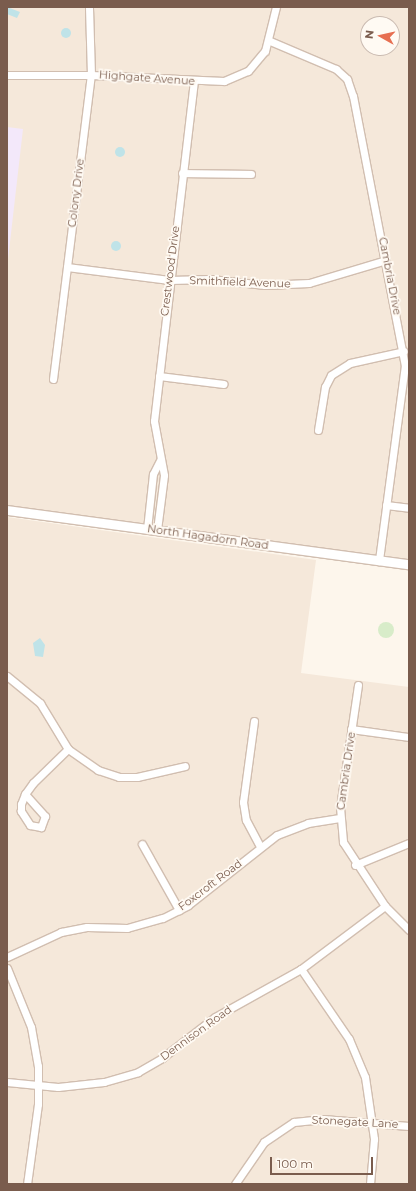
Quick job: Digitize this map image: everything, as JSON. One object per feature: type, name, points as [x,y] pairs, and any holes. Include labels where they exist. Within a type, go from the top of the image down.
[{"type":"street","name":"Colony Drive","points":[[53,378],[90,74],[89,7]]},
{"type":"street","points":[[270,41],[276,7]]},
{"type":"street","name":"Highgate Avenue","points":[[7,75],[90,74],[194,81],[224,81],[237,77],[257,62],[270,41]]},
{"type":"street","name":"Cambria Drive","points":[[270,41],[328,64],[349,83],[404,351],[379,561]]},
{"type":"street","name":"Crestwood Drive","points":[[157,530],[164,475],[160,460],[154,421],[169,280],[194,81]]},
{"type":"street","points":[[182,173],[251,174]]},
{"type":"street","name":"Smithfield Avenue","points":[[66,267],[169,280],[211,279],[265,285],[309,283],[386,260]]},
{"type":"street","points":[[318,430],[325,387],[331,375],[350,363],[404,351]]},
{"type":"street","points":[[159,376],[224,384]]},
{"type":"street","points":[[147,529],[153,474],[160,460]]},
{"type":"street","points":[[386,505],[409,508]]},
{"type":"street","name":"North Hagadorn Road","points":[[7,510],[409,564]]},
{"type":"street","points":[[7,676],[40,702],[68,749],[98,770],[119,777],[147,776],[185,766]]},
{"type":"street","name":"Cambria Drive","points":[[358,685],[340,818],[343,842],[355,865],[385,906],[409,930]]},
{"type":"street","points":[[254,721],[243,802],[246,820],[260,846]]},
{"type":"street","points":[[351,729],[409,737]]},
{"type":"street","points":[[25,794],[45,816],[41,826],[30,825],[23,818],[21,811],[25,794],[68,749]]},
{"type":"street","name":"Foxcroft Road","points":[[7,957],[61,932],[87,927],[136,927],[179,910],[260,846],[288,829],[340,818]]},
{"type":"street","points":[[355,865],[409,843]]},
{"type":"street","points":[[142,844],[179,910]]},
{"type":"street","name":"Dennison Road","points":[[7,1082],[39,1087],[104,1082],[138,1072],[162,1058],[215,1017],[301,969],[385,906]]},
{"type":"street","points":[[301,969],[356,1054],[365,1077],[373,1122],[370,1184]]},
{"type":"street","points":[[8,972],[31,1027],[39,1087],[27,1184]]},
{"type":"street","name":"Stonegate Lane","points":[[235,1184],[264,1142],[294,1122],[323,1119],[409,1126]]},
{"type":"shaded area","points":[[7,7],[409,7],[409,564],[7,510]]},
{"type":"shaded area","points":[[7,127],[23,129],[7,268]]},
{"type":"shaded area","points":[[7,517],[316,560],[301,673],[409,687],[409,1184],[7,1184]]},
{"type":"green space","points":[[383,622],[389,622],[394,627],[392,636],[389,638],[383,638],[378,633],[378,627]]},
{"type":"water","points":[[7,7],[20,12],[17,18],[7,14]]},
{"type":"water","points":[[64,28],[68,28],[71,33],[68,38],[64,38],[61,35],[61,31]]},
{"type":"water","points":[[118,147],[122,147],[124,148],[124,156],[118,157],[115,154],[115,150]]},
{"type":"water","points":[[114,241],[118,241],[120,242],[120,250],[114,251],[111,248],[111,244]]},
{"type":"water","points":[[40,638],[45,645],[43,657],[35,656],[33,643]]}]
